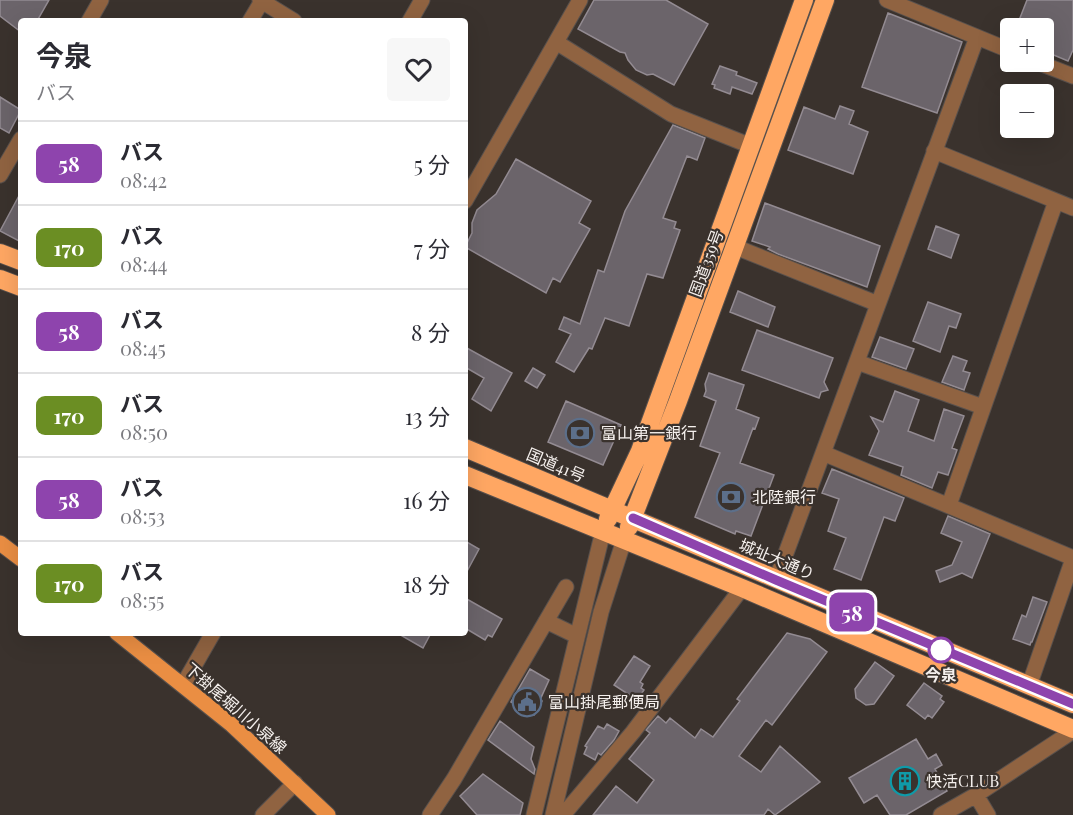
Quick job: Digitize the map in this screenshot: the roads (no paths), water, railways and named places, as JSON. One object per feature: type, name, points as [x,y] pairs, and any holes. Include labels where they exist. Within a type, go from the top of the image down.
[{"type":"highway","name":"国道359号","points":[[603,531],[640,451],[804,0]]},
{"type":"highway","name":"国道359号","points":[[624,540],[678,401],[825,0]]},
{"type":"highway","points":[[0,253],[18,260]]},
{"type":"highway","points":[[0,279],[18,286]]},
{"type":"highway","name":"国道41号","points":[[468,449],[633,518]]},
{"type":"highway","points":[[468,476],[742,588],[1073,730]]},
{"type":"highway","name":"城址大通り","points":[[633,518],[1073,704]]},
{"type":"main road","points":[[0,543],[18,557]]},
{"type":"main road","name":"下掛尾堀川小泉線","points":[[121,636],[232,725],[328,815]]},
{"type":"street","points":[[91,18],[101,0]]},
{"type":"street","points":[[252,18],[261,0],[289,18]]},
{"type":"street","points":[[412,18],[422,0]]},
{"type":"street","points":[[468,196],[580,0]]},
{"type":"street","points":[[887,0],[1000,47]]},
{"type":"street","points":[[776,580],[976,37]]},
{"type":"street","points":[[556,42],[671,114],[751,146]]},
{"type":"street","points":[[1054,69],[1073,76]]},
{"type":"street","points":[[0,175],[18,144]]},
{"type":"street","points":[[934,152],[1073,208]]},
{"type":"street","points":[[949,505],[1056,201]]},
{"type":"street","points":[[733,246],[878,304]]},
{"type":"street","points":[[857,362],[983,407]]},
{"type":"street","points":[[824,453],[1073,558],[1029,686]]},
{"type":"street","points":[[534,815],[603,531]]},
{"type":"street","points":[[553,815],[601,612],[624,540]]},
{"type":"street","points":[[430,815],[454,779],[566,587]]},
{"type":"street","points":[[563,815],[633,732],[742,588]]},
{"type":"street","points":[[546,621],[577,636]]},
{"type":"street","points":[[183,685],[211,636]]},
{"type":"street","points":[[941,815],[976,795],[1073,730]]},
{"type":"street","points":[[263,815],[295,783]]},
{"type":"street","points":[[976,795],[988,815]]},
{"type":"place","name":"富山第一銀行","points":[[580,433]]},
{"type":"place","name":"北陸銀行","points":[[731,497]]},
{"type":"place","name":"今泉","points":[[941,650]]},
{"type":"place","name":"富山掛尾郵便局","points":[[527,702]]},
{"type":"place","name":"快活CLUB","points":[[905,781]]}]
